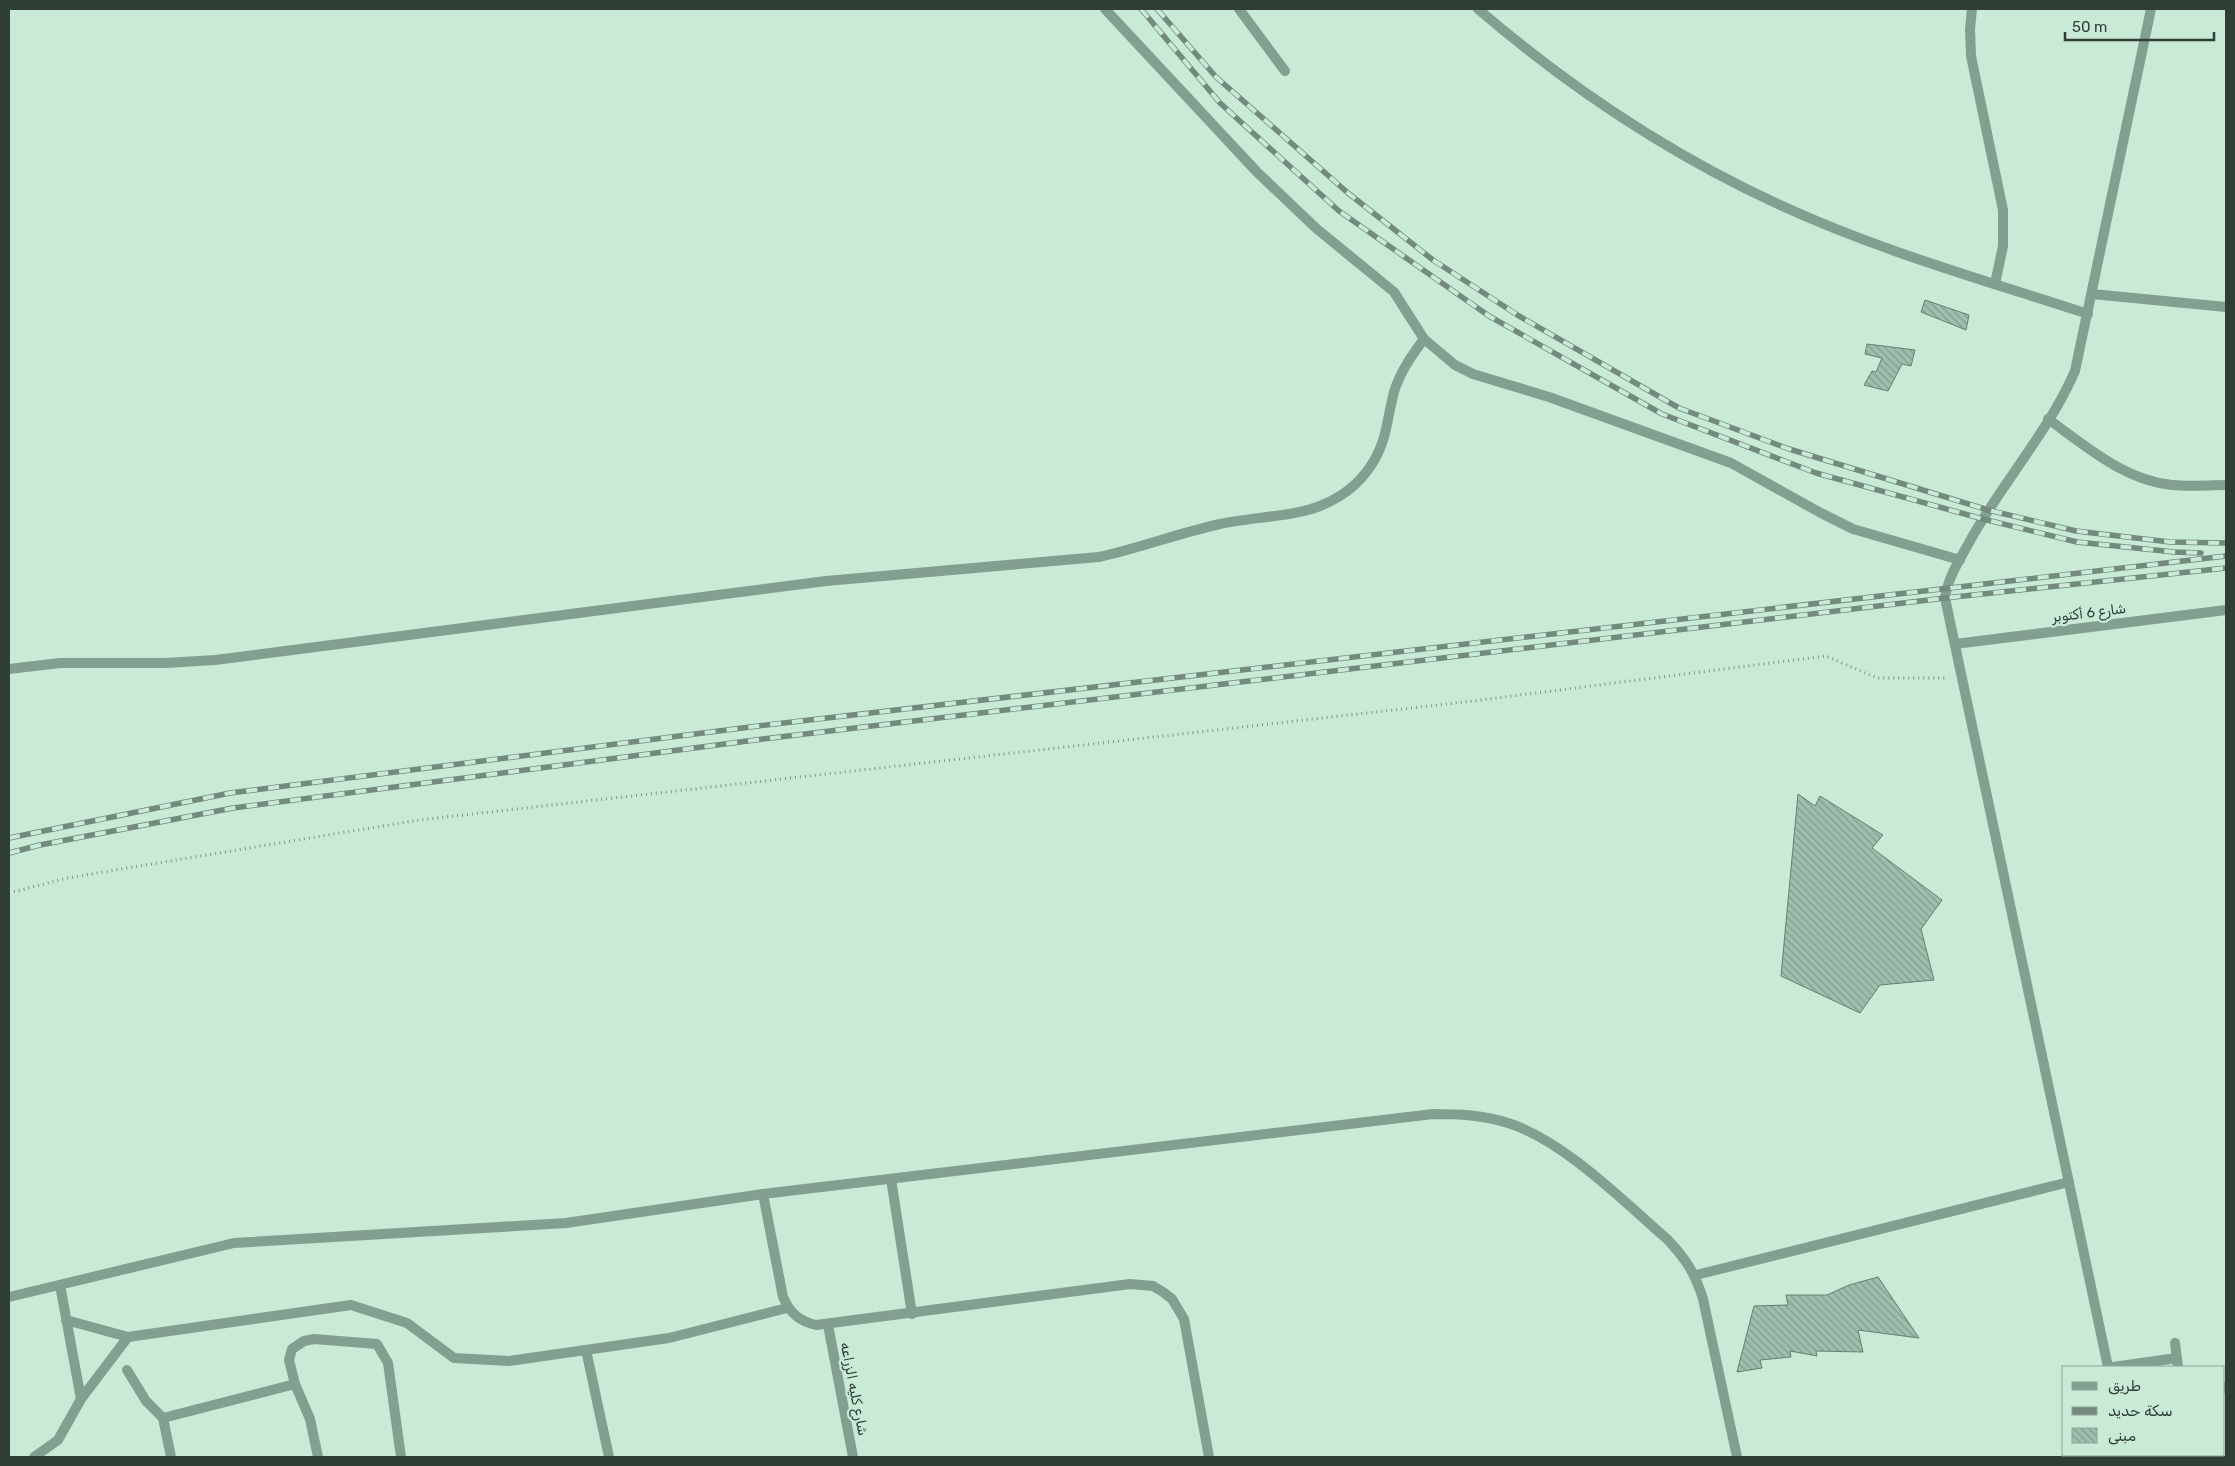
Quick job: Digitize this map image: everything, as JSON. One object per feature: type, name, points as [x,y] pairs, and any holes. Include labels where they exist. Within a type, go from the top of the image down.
[{"type":"street","points":[[1105,9],[1257,172],[1317,229],[1394,292],[1424,339],[1455,365],[1473,374],[1548,397],[1701,451],[1753,474],[1820,513],[1845,525],[1960,560]]},
{"type":"street","points":[[1239,9],[1285,70]]},
{"type":"street","points":[[1478,9],[1564,78],[1615,114],[1668,147],[1722,177],[1778,205],[1836,229],[2088,314]]},
{"type":"street","points":[[1972,9],[1970,30],[1971,56],[2003,210],[2003,246],[1995,284]]},
{"type":"street","points":[[2108,1366],[1945,598],[1947,586],[1988,510],[2048,419],[2075,371],[2151,9]]},
{"type":"street","points":[[2092,294],[2226,307]]},
{"type":"street","points":[[9,670],[60,663],[165,663],[215,660],[826,581],[1099,557],[1127,551],[1219,524],[1303,511],[1334,500],[1347,491],[1370,468],[1384,440],[1394,391],[1402,373],[1424,339]]},
{"type":"street","points":[[2048,419],[2105,460],[2137,477],[2173,485],[2226,485]]},
{"type":"street","name":"شارع 6 أكتوبر","points":[[1955,644],[2226,610]]},
{"type":"street","points":[[9,1297],[234,1243],[566,1223],[763,1194],[1433,1114],[1484,1116],[1517,1126],[1555,1145],[1667,1238],[1683,1256],[1696,1275],[1709,1324],[1737,1457]]},
{"type":"street","points":[[891,1179],[912,1314]]},
{"type":"street","points":[[1696,1275],[2069,1182]]},
{"type":"street","points":[[763,1194],[782,1297],[787,1308],[795,1316],[805,1322],[816,1325],[828,1325],[1130,1284],[1153,1286],[1172,1299],[1184,1319],[1209,1457]]},
{"type":"street","points":[[60,1285],[81,1398]]},
{"type":"street","points":[[66,1320],[128,1337],[351,1305],[407,1323],[454,1358],[508,1361],[669,1338],[787,1308]]},
{"type":"street","name":"شارع كليه الزراعه","points":[[828,1325],[853,1457]]},
{"type":"street","points":[[34,1457],[58,1440],[81,1398],[128,1337]]},
{"type":"street","points":[[318,1457],[310,1419],[295,1384],[289,1360],[292,1349],[304,1341],[314,1339],[377,1344],[388,1363],[401,1457]]},
{"type":"street","points":[[2129,1366],[2178,1363],[2175,1343]]},
{"type":"street","points":[[586,1350],[609,1457]]},
{"type":"street","points":[[127,1370],[146,1401],[163,1418],[171,1457]]},
{"type":"street","points":[[163,1418],[295,1384]]},
{"type":"path","points":[[9,894],[67,878],[419,820],[1473,701],[1826,656],[1877,678],[1962,678]]},
{"type":"building","points":[[1925,300],[1969,315],[1966,330],[1921,312]]},
{"type":"building","points":[[1867,344],[1915,350],[1911,366],[1902,364],[1888,391],[1864,385],[1872,371],[1876,372],[1882,358],[1865,354]]},
{"type":"building","points":[[1798,794],[1815,806],[1820,796],[1883,835],[1872,848],[1942,900],[1921,929],[1934,980],[1880,985],[1860,1013],[1781,976]]},
{"type":"building","points":[[1878,1277],[1919,1338],[1858,1330],[1863,1352],[1816,1351],[1817,1356],[1790,1351],[1791,1357],[1760,1360],[1762,1368],[1737,1372],[1754,1306],[1788,1305],[1786,1295],[1827,1295],[1849,1285]]},
{"type":"railway","points":[[1141,9],[1220,103],[1339,211],[1489,316],[1662,414],[1816,473],[1983,519],[2077,542],[2201,553]]},
{"type":"railway","points":[[1157,9],[1216,77],[1348,193],[1433,260],[1519,316],[1679,408],[1789,449],[1988,510],[2076,531],[2170,542],[2226,543]]},
{"type":"railway","points":[[9,838],[230,793],[758,726],[2226,556]]},
{"type":"railway","points":[[9,853],[40,845],[233,808],[763,739],[1945,598],[2226,568]]}]
